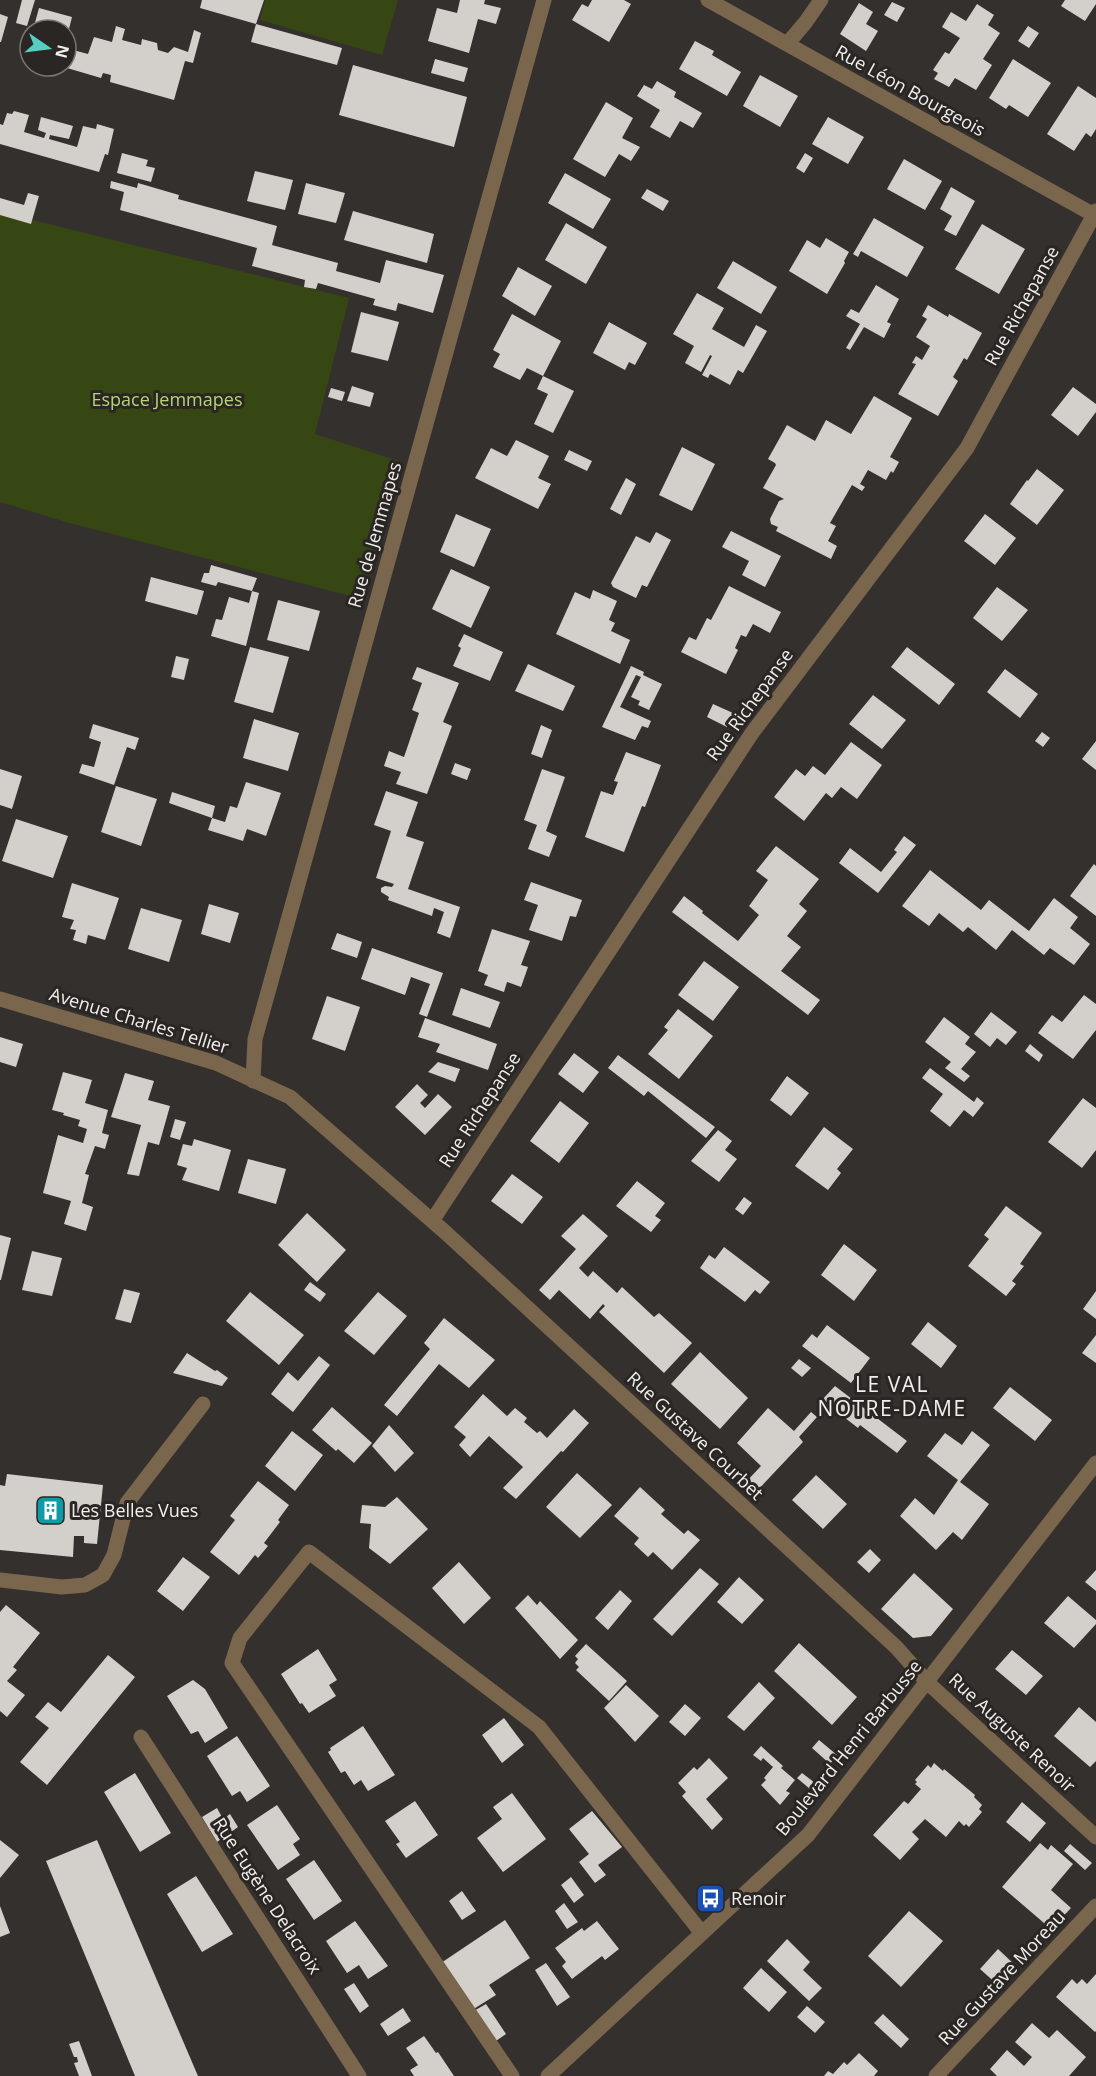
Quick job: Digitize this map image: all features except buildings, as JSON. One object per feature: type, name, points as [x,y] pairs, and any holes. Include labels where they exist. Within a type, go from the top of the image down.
[{"type":"street","name":"Rue de Jemmapes","points":[[252,1081],[255,1040],[544,0]]},
{"type":"street","name":"Rue Léon Bourgeois","points":[[708,0],[1074,206],[1095,213]]},
{"type":"street","points":[[787,44],[821,0]]},
{"type":"street","name":"Rue Richepanse","points":[[432,1221],[752,734],[967,448],[1095,213]]},
{"type":"street","name":"Avenue Charles Tellier","points":[[0,999],[216,1063],[290,1097],[432,1221]]},
{"type":"street","name":"Rue Gustave Courbet","points":[[432,1221],[896,1647],[928,1683]]},
{"type":"street","points":[[0,1580],[62,1587],[85,1585],[103,1575],[114,1556],[127,1503],[203,1404]]},
{"type":"street","name":"Boulevard Henri Barbusse","points":[[548,2076],[808,1835],[928,1683],[1096,1463]]},
{"type":"street","points":[[512,2076],[232,1663],[240,1638],[309,1552],[539,1727],[701,1932]]},
{"type":"street","name":"Rue Auguste Renoir","points":[[928,1683],[1096,1837]]},
{"type":"street","name":"Rue Eugène Delacroix","points":[[141,1737],[359,2076]]},
{"type":"street","name":"Rue Gustave Moreau","points":[[936,2076],[1096,1906]]},
{"type":"green space","points":[[265,0],[398,0],[382,55],[260,20]]},
{"type":"green space","name":"Espace Jemmapes","points":[[0,212],[349,298],[315,434],[399,461],[358,598],[66,522],[0,502]]},
{"type":"place","name":"Les Belles Vues","points":[[50,1511]]},
{"type":"place","name":"Renoir","points":[[710,1899]]},
{"type":"district","name":"LE VAL NOTRE-DAME","points":[[892,1397]]}]
